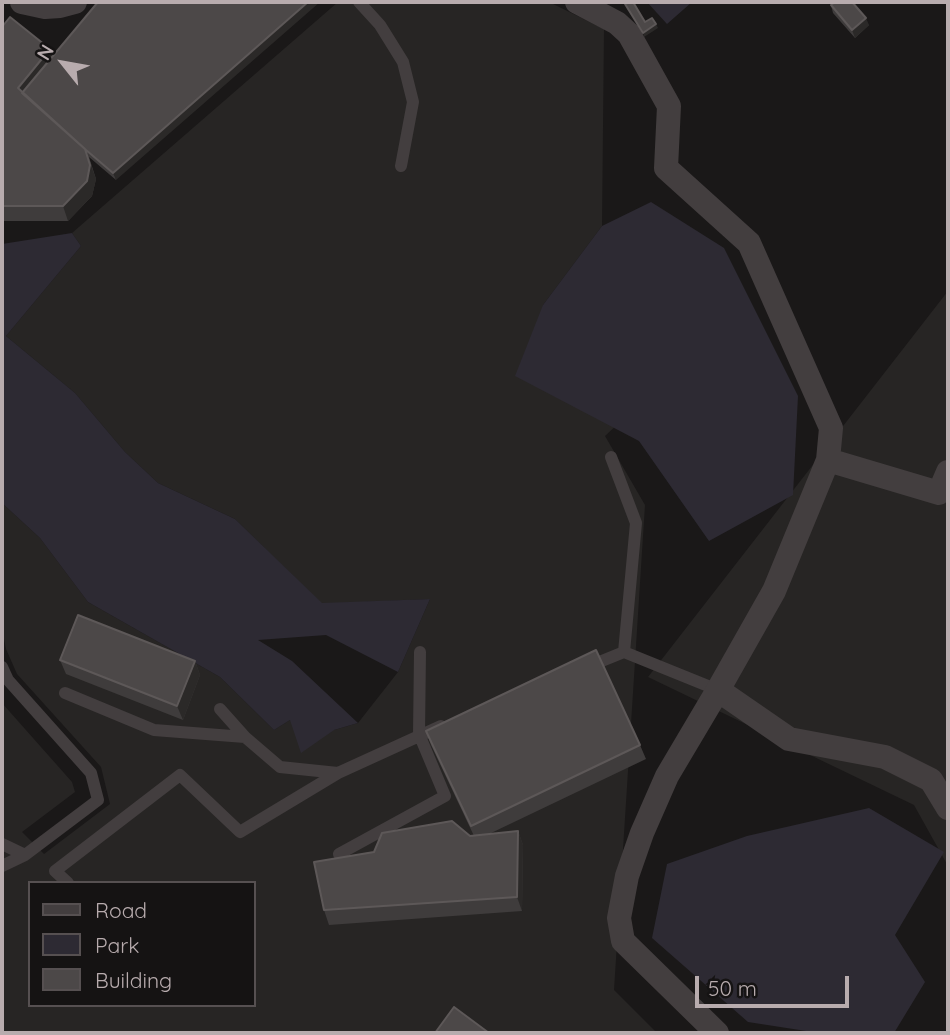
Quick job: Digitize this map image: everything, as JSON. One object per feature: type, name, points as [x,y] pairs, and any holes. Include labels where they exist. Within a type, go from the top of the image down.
[{"type":"street","points":[[22,2],[44,8],[75,2]]},
{"type":"street","points":[[577,2],[617,23],[629,34],[669,106],[666,168],[749,243],[831,428],[828,460],[774,591],[662,788],[627,876],[619,918],[622,940],[717,1033]]},
{"type":"street","points":[[828,460],[945,487]]},
{"type":"street","points":[[718,690],[789,739],[885,757],[931,780],[948,808]]},
{"type":"lane","points":[[359,2],[380,24],[403,62],[413,102],[401,166]]},
{"type":"lane","points":[[611,457],[636,523],[624,652]]},
{"type":"lane","points":[[339,854],[445,796],[419,734],[420,652]]},
{"type":"lane","points":[[573,672],[624,652],[718,690]]},
{"type":"lane","points":[[2,667],[8,680],[91,772],[98,800],[24,855],[2,866]]},
{"type":"lane","points":[[65,692],[154,730],[245,737]]},
{"type":"lane","points":[[220,709],[245,737],[280,767],[338,773]]},
{"type":"lane","points":[[66,881],[55,871],[180,775],[240,832],[338,773],[457,719]]},
{"type":"lane","points":[[2,844],[24,855]]},
{"type":"shaded area","points":[[338,2],[549,2],[604,29],[602,226],[543,305],[655,389],[605,436],[645,505],[614,990],[657,1033],[2,1033],[2,703],[72,782],[75,792],[22,832],[44,854],[110,804],[101,767],[17,674],[6,649],[2,629],[2,503],[40,538],[88,602],[220,677],[274,730],[290,720],[334,730],[358,723],[398,672],[430,599],[322,604],[235,519],[158,483],[125,452],[75,393],[6,336],[81,246],[72,233]]},
{"type":"shaded area","points":[[948,291],[948,866],[914,805],[648,677]]},
{"type":"green space","points":[[647,2],[692,2],[667,24]]},
{"type":"green space","points":[[651,202],[724,248],[798,396],[793,495],[709,541],[639,441],[515,376],[543,305],[602,226]]},
{"type":"green space","points":[[72,233],[81,246],[6,336],[75,393],[125,452],[158,483],[235,519],[322,603],[430,599],[398,672],[326,635],[258,640],[292,661],[358,723],[334,730],[301,753],[290,720],[274,730],[220,677],[88,602],[40,538],[2,503],[2,244]]},
{"type":"green space","points":[[869,808],[944,852],[895,935],[925,982],[894,1033],[819,1033],[748,1022],[652,938],[667,864],[747,836]]},
{"type":"building","points":[[98,2],[308,2],[113,173],[22,93]]},
{"type":"building","points":[[633,2],[645,22],[652,18],[656,24],[643,33],[625,4]]},
{"type":"building","points":[[835,2],[852,2],[866,18],[852,30],[831,5]]},
{"type":"building","points":[[10,17],[50,49],[18,88],[85,149],[90,165],[87,181],[63,206],[2,206],[2,27]]},
{"type":"building","points":[[78,615],[195,661],[177,706],[60,660]]},
{"type":"building","points":[[596,650],[640,745],[471,826],[426,731]]},
{"type":"building","points":[[452,821],[470,836],[518,831],[517,897],[324,910],[314,862],[374,852],[382,833]]},
{"type":"building","points":[[454,1007],[489,1033],[435,1033]]}]
